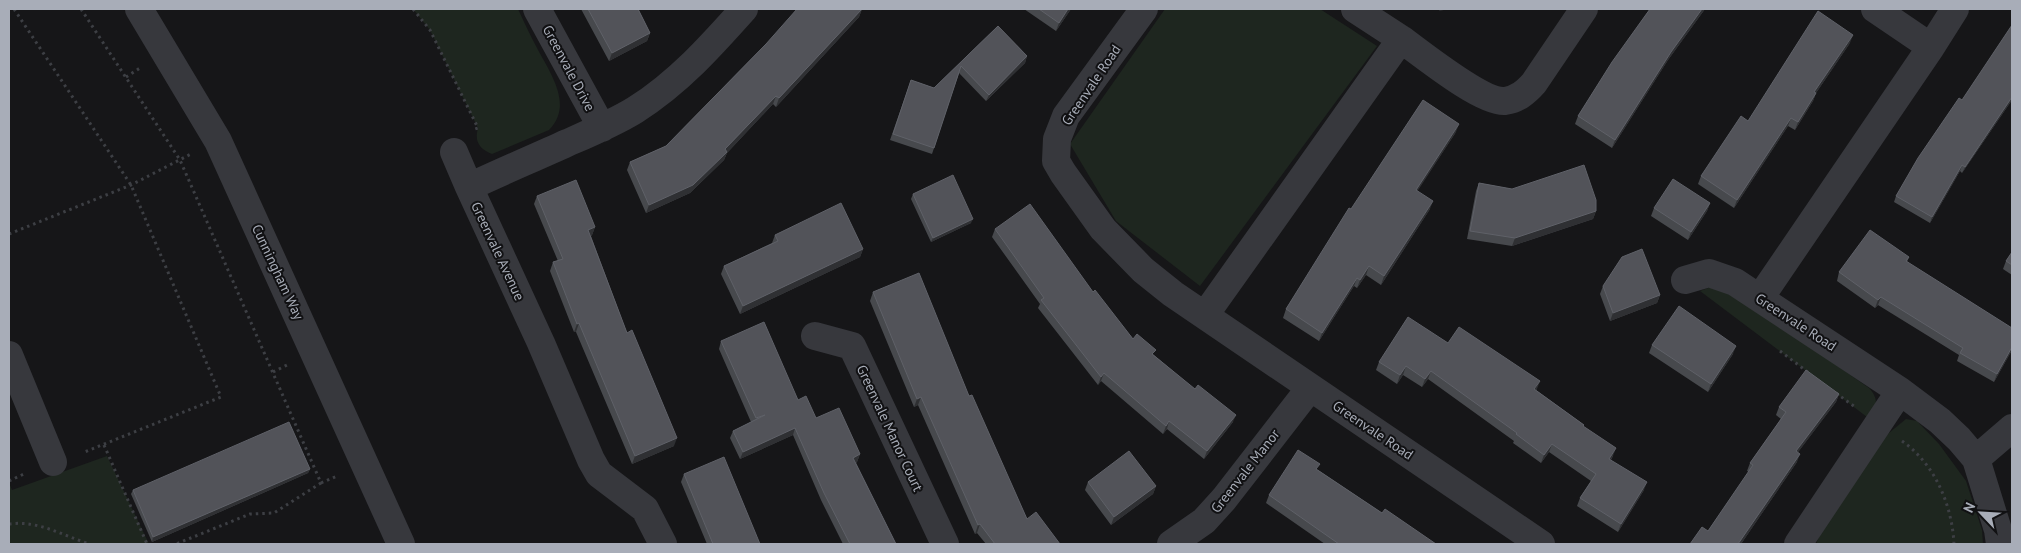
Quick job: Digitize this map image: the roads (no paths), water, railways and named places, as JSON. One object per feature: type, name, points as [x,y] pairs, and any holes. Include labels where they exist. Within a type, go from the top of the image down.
[{"type":"street","name":"Cunningham Way","points":[[139,9],[218,141],[401,544]]},
{"type":"street","name":"Greenvale Drive","points":[[537,9],[602,128]]},
{"type":"street","name":"Greenvale Avenue","points":[[663,544],[645,509],[600,474],[591,460],[541,343],[469,187],[602,128],[635,110],[663,90],[713,44],[744,9]]},
{"type":"street","name":"Greenvale Road","points":[[1144,9],[1066,116],[1057,138],[1056,160],[1063,174],[1103,229],[1143,270],[1173,294],[1541,544]]},
{"type":"street","points":[[1356,9],[1486,97],[1505,101],[1524,93],[1534,83],[1584,9]]},
{"type":"street","points":[[1875,9],[1931,47]]},
{"type":"street","points":[[1760,298],[1955,9]]},
{"type":"street","points":[[1205,316],[1401,39]]},
{"type":"street","points":[[454,152],[469,187]]},
{"type":"street","name":"Greenvale Road","points":[[1685,280],[1709,274],[1735,282],[1900,391],[1940,421],[1976,459],[1996,522],[2000,544]]},
{"type":"street","name":"Greenvale Manor Court","points":[[815,336],[852,346],[945,544]]},
{"type":"street","points":[[9,355],[53,462]]},
{"type":"street","name":"Greenvale Manor","points":[[1171,544],[1204,521],[1224,499],[1310,388]]},
{"type":"street","points":[[1798,544],[1900,391]]},
{"type":"street","points":[[1976,459],[2012,428]]}]
